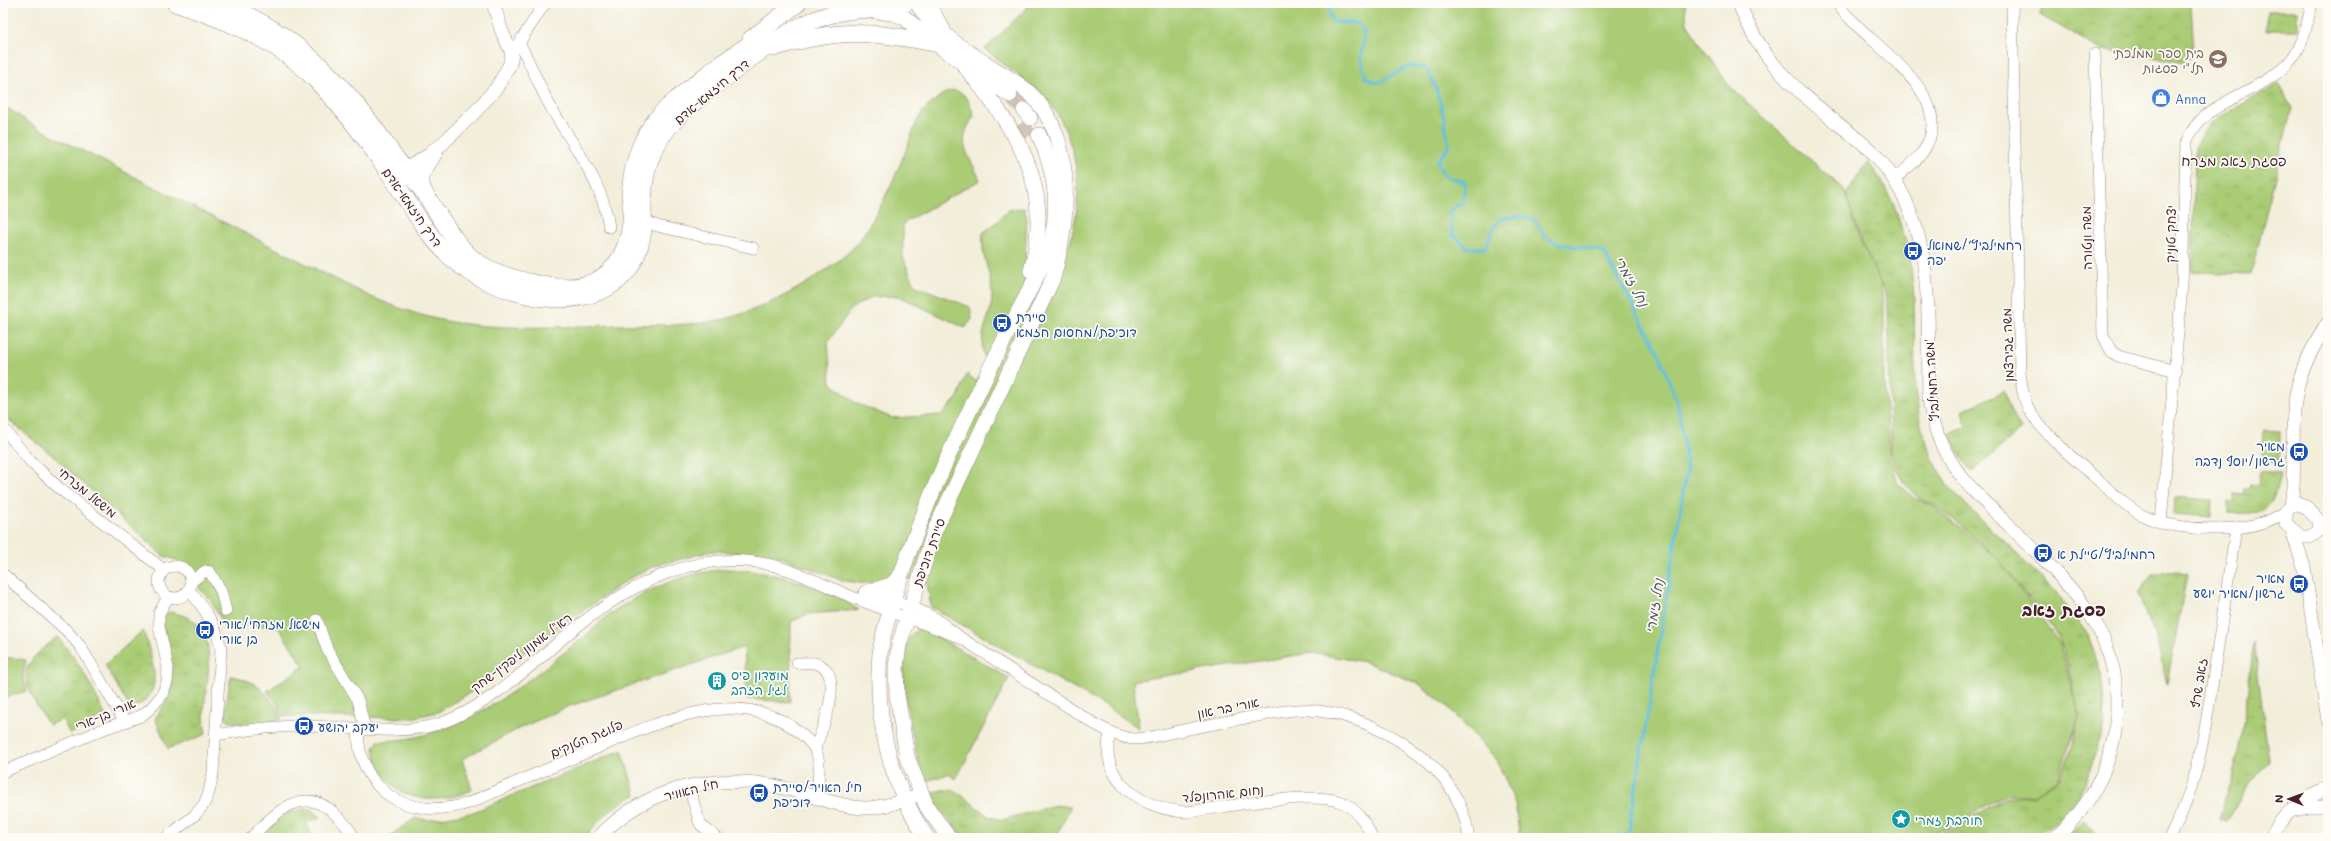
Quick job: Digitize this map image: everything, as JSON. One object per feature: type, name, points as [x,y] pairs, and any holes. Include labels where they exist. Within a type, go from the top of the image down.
[{"type":"main road","name":"דרך חיזמא-אדם","points":[[175,3],[216,17],[264,41],[292,58],[316,79],[334,100],[424,193],[448,232],[465,252],[490,270],[520,280],[548,286],[587,284],[613,270],[624,254],[632,220],[630,188],[639,148],[652,124],[665,110],[730,56],[798,17],[838,3]]},
{"type":"main road","name":"דרך חיזמא-אדם","points":[[219,3],[267,26],[323,66],[361,108],[394,163],[404,197],[439,247],[457,264],[477,278],[497,286],[544,298],[587,296],[602,292],[626,275],[641,242],[644,227],[644,178],[651,155],[669,126],[688,106],[754,54],[793,29],[810,22],[852,10],[886,7]]},
{"type":"main road","points":[[730,56],[798,3]]},
{"type":"main road","points":[[917,3],[938,37],[966,65],[1007,97]]},
{"type":"main road","points":[[926,3],[938,37]]},
{"type":"main road","points":[[886,7],[938,37]]},
{"type":"main road","points":[[754,54],[801,40],[840,33],[938,37]]},
{"type":"main road","name":"סיירת דוכיפת","points":[[938,37],[968,53],[1019,85],[1033,97],[1054,128],[1059,144],[1066,193],[1062,238],[1053,278],[951,492],[934,532],[899,645],[896,667],[897,695],[907,756],[926,807],[949,838]]},
{"type":"main road","points":[[966,65],[1011,127],[1021,146],[1034,182],[1040,225],[1036,254],[1024,299]]},
{"type":"main road","name":"סיירת דוכיפת","points":[[927,838],[902,796],[890,761],[883,726],[880,690],[879,670],[882,642],[901,574],[935,485],[1034,280],[1045,240],[1047,213],[1044,182],[1035,138]]},
{"type":"main road","points":[[394,163],[413,162],[429,155]]},
{"type":"main road","points":[[424,193],[419,177],[429,155]]},
{"type":"main road","points":[[866,593],[891,585],[901,574]]},
{"type":"street","points":[[493,3],[502,32],[516,48],[592,175],[607,208],[609,227]]},
{"type":"street","points":[[429,155],[477,110],[497,87],[510,64],[516,48],[545,3]]},
{"type":"street","name":"משה רחמילביץ'","points":[[1739,3],[1752,33],[1775,68],[1795,88],[1868,148],[1879,159],[1908,206],[1921,241],[1926,280],[1929,398],[1932,417],[1940,445],[1960,476],[2066,583],[2084,606],[2101,634],[2112,664],[2117,713],[2116,730],[2108,765],[2095,792],[2078,816],[2056,838]]},
{"type":"street","points":[[1837,3],[1852,22],[1910,76],[1928,100],[1932,110],[1933,122],[1927,144],[1922,153],[1893,180]]},
{"type":"street","name":"משה גבירצמן","points":[[2012,3],[2020,373],[2026,403],[2033,416],[2076,460],[2132,509],[2146,517],[2160,522],[2198,528],[2236,528],[2261,523],[2280,516],[2289,518]]},
{"type":"street","name":"יצחק טוניק","points":[[2160,522],[2176,371],[2183,281],[2186,152],[2190,133],[2203,117],[2272,76],[2290,61],[2301,42],[2312,3]]},
{"type":"street","name":"משה ונטורה","points":[[2095,54],[2103,335],[2110,351],[2118,356],[2176,371]]},
{"type":"street","points":[[394,163],[404,197]]},
{"type":"street","points":[[643,214],[646,221],[657,226],[753,248]]},
{"type":"street","points":[[641,242],[650,228],[657,226]]},
{"type":"street","points":[[2328,323],[2313,346],[2297,389],[2294,417],[2295,477],[2289,518],[2304,567],[2328,720]]},
{"type":"street","name":"מישאל מזרחי","points":[[3,428],[31,462],[59,488],[164,570]]},
{"type":"street","points":[[2295,477],[2310,510],[2319,521],[2320,531]]},
{"type":"street","points":[[2289,518],[2298,504],[2328,521]]},
{"type":"street","points":[[2289,518],[2301,537],[2320,531]]},
{"type":"street","name":"זאב שרף","points":[[2169,838],[2187,798],[2200,750],[2210,703],[2236,528]]},
{"type":"street","points":[[2304,567],[2306,545],[2320,531]]},
{"type":"street","name":"רא\"ל אמנון ליפקין-שחק","points":[[215,735],[284,726],[408,729],[437,724],[473,706],[511,681],[609,603],[642,584],[676,569],[712,562],[749,562],[780,568],[830,587],[908,612]]},
{"type":"street","points":[[166,838],[185,825],[204,804],[213,773],[221,648],[219,636],[211,620],[190,586],[188,572],[181,567],[170,566],[164,570],[159,581],[162,592],[168,597],[178,598],[190,586],[205,571],[210,572],[220,592],[226,611]]},
{"type":"street","points":[[3,574],[67,631],[81,647],[124,722]]},
{"type":"street","name":"רא\"ל אמנון ליפקין-שחק","points":[[830,587],[866,593],[892,606]]},
{"type":"street","name":"אורי בן-ארי","points":[[3,772],[141,716],[151,708],[162,695],[167,682],[168,668],[159,626],[160,613],[168,597]]},
{"type":"street","name":"אורי בר און","points":[[908,612],[961,638],[1110,732],[1136,739],[1253,716],[1307,710],[1346,717],[1368,724],[1398,740],[1430,762],[1454,792],[1469,838]]},
{"type":"street","name":"פלוגת הטנקים","points":[[317,620],[327,649],[358,700],[362,729],[358,741],[364,760],[378,785],[391,797],[405,804],[432,810],[452,808],[662,722],[703,712],[726,709],[763,712],[779,718],[804,736],[815,748]]},
{"type":"street","points":[[796,663],[818,664],[824,667],[830,676],[832,688],[827,718],[815,748],[819,755],[820,764],[816,797]]},
{"type":"street","name":"נחום אהרונפלד","points":[[1110,732],[1108,752],[1110,764],[1117,778],[1131,793],[1154,806],[1170,811],[1186,812],[1298,799],[1332,799],[1343,803],[1355,812],[1363,820],[1372,838]]},
{"type":"street","name":"חיל האוויר","points":[[598,838],[635,807],[653,798],[689,786],[715,781],[762,783],[842,803],[902,796],[919,791]]},
{"type":"street","points":[[689,786],[700,824],[717,838]]},
{"type":"street","points":[[2326,788],[2322,800],[2326,809]]},
{"type":"street","points":[[2271,838],[2281,819],[2304,800],[2326,788]]},
{"type":"street","points":[[251,838],[272,816],[283,808],[293,803],[306,801],[317,802],[328,807],[350,828],[354,838]]},
{"type":"street","points":[[2288,813],[2308,807],[2326,809]]},
{"type":"green space","points":[[1029,3],[1685,3],[1687,24],[1729,86],[1844,190],[1859,238],[1879,274],[1884,308],[1884,382],[1890,457],[1897,482],[1915,499],[1932,505],[1999,560],[2060,644],[2079,717],[2058,779],[2035,795],[2006,795],[1977,810],[1967,819],[1949,828],[1914,838],[1520,838],[1515,803],[1497,760],[1449,708],[1419,684],[1366,662],[1311,653],[1133,681],[1139,728],[1108,708],[931,607],[927,583],[893,575],[873,583],[859,583],[841,580],[775,555],[712,551],[654,566],[629,579],[547,635],[476,689],[438,712],[411,718],[282,716],[276,702],[267,691],[304,666],[277,626],[229,625],[223,623],[211,601],[197,586],[191,569],[177,560],[163,556],[52,455],[9,420],[3,413],[3,105],[34,126],[371,297],[414,313],[463,324],[486,326],[531,327],[674,325],[712,322],[757,308],[772,302],[815,278],[842,258],[862,237],[880,208],[921,114],[942,95],[954,91],[960,92],[968,100],[974,116],[968,126],[964,141],[965,148],[980,180],[903,223],[903,257],[914,285],[970,307],[972,319],[965,328],[899,296],[872,297],[852,308],[828,342],[831,383],[856,403],[892,418],[942,415],[958,397],[967,374],[977,382],[988,358],[984,356],[982,340],[992,301],[992,293],[990,278],[984,256],[982,241],[983,233],[998,221],[1008,210],[1024,208],[1027,219],[1025,258],[1060,267],[1068,247],[1074,225],[1077,203],[1077,181],[1074,159],[1068,138],[1059,118],[1047,99],[1039,91],[985,49],[1028,7]]},
{"type":"green space","points":[[2043,3],[2191,3],[2194,53],[2184,63],[2138,53],[2102,50],[2040,15]]},
{"type":"green space","points":[[2267,11],[2297,11],[2297,30],[2267,30]]},
{"type":"green space","points":[[2278,84],[2292,108],[2251,274],[2192,272],[2195,146],[2202,134],[2213,121]]},
{"type":"green space","points":[[1868,162],[1881,180],[1894,205],[1910,255],[1914,298],[1915,389],[1920,422],[1932,458],[1948,485],[1970,509],[2056,592],[2088,635],[2101,674],[2104,704],[2103,730],[2086,781],[2073,804],[2058,821],[2033,838],[1926,838],[1959,827],[1975,815],[2005,798],[2034,795],[2059,780],[2072,748],[2079,715],[2064,651],[2057,634],[2001,563],[1952,518],[1934,505],[1918,498],[1904,483],[1895,468],[1891,450],[1888,308],[1884,290],[1863,245],[1846,194]]},
{"type":"green space","points":[[2004,391],[2011,411],[2021,429],[1972,472],[1961,457],[1950,434],[1966,427],[1962,411]]},
{"type":"green space","points":[[2264,430],[2280,431],[2279,462],[2262,462]]},
{"type":"green space","points":[[2261,471],[2280,473],[2274,496],[2270,503],[2266,508],[2251,513],[2228,513],[2228,501],[2234,502],[2234,495],[2244,496],[2244,489],[2249,489],[2250,485],[2259,485]]},
{"type":"green space","points":[[2174,497],[2212,500],[2211,517],[2173,514]]},
{"type":"green space","points":[[725,569],[760,572],[795,580],[828,593],[859,610],[808,614],[791,622],[790,702],[747,699],[744,647],[567,707],[518,729],[462,759],[472,790],[456,796],[440,799],[424,799],[410,796],[398,789],[387,779],[379,766],[374,748],[378,741],[409,738],[438,731],[466,719],[492,705],[518,688],[590,632],[607,616],[623,605],[665,584],[695,574]]},
{"type":"green space","points":[[2179,571],[2187,574],[2167,684],[2156,638],[2138,594],[2152,573]]},
{"type":"green space","points":[[170,612],[190,619],[196,623],[203,632],[207,642],[209,667],[204,715],[206,734],[168,749],[155,718],[167,699],[170,690],[170,663],[162,624],[165,614]]},
{"type":"green space","points":[[922,628],[1009,678],[956,779],[948,774],[924,782],[915,748],[906,698],[904,673],[905,652],[911,636]]},
{"type":"green space","points":[[143,630],[153,663],[153,686],[150,695],[142,703],[130,708],[105,665]]},
{"type":"green space","points":[[57,637],[72,655],[84,674],[105,715],[70,734],[62,719],[49,725],[32,697],[26,673],[28,666],[37,654]]},
{"type":"green space","points":[[2254,642],[2269,762],[2245,790],[2227,822],[2219,819],[2233,776],[2238,754]]},
{"type":"green space","points":[[3,657],[26,660],[23,675],[27,691],[3,698]]},
{"type":"green space","points":[[231,676],[249,681],[262,690],[278,711],[282,720],[244,724],[230,721],[225,717]]},
{"type":"green space","points":[[622,750],[636,795],[621,803],[608,813],[585,838],[387,838],[415,818],[428,820],[471,813]]},
{"type":"green space","points":[[941,790],[955,790],[988,816],[1002,820],[1055,805],[1070,807],[1056,838],[964,838],[928,795]]},
{"type":"green space","points":[[301,809],[310,809],[321,817],[306,823],[312,838],[260,838],[283,816]]},
{"type":"green space","points":[[2084,821],[2100,838],[2066,838]]},
{"type":"waterway","name":"נחל זימרי","points":[[1327,3],[1332,22],[1357,23],[1364,31],[1361,58],[1366,78],[1378,83],[1409,66],[1426,68],[1431,77],[1439,96],[1449,146],[1437,162],[1445,176],[1465,182],[1463,202],[1450,211],[1452,234],[1467,247],[1485,249],[1494,227],[1501,218],[1520,216],[1535,220],[1545,237],[1560,244],[1603,251],[1658,351],[1678,405],[1687,467],[1629,831],[1624,838]]},
{"type":"tunnel","points":[[1010,95],[1024,110]]},
{"type":"tunnel","points":[[1022,123],[1031,140]]},
{"type":"place","name":"בית ספר ממלכתי תל\"י פסגות","points":[[2218,59]]},
{"type":"place","name":"Anna","points":[[2161,98]]},
{"type":"place","name":"רחמילביץ׳/שמואל יפה","points":[[1913,251]]},
{"type":"place","name":"סיירת דוכיפת/מחסום חזמא","points":[[1002,323]]},
{"type":"place","name":"מאיר גרשון/יוסף נדבה","points":[[2299,452]]},
{"type":"place","name":"רחמילביץ/טיילת א","points":[[2043,553]]},
{"type":"place","name":"מאיר גרשון/מאיר יושע","points":[[2299,584]]},
{"type":"place","name":"מישאל מזרחי/אורי בן אורי","points":[[205,630]]},
{"type":"place","name":"מועדון פיס לגיל הזהב","points":[[717,681]]},
{"type":"place","name":"יעקב יהושע","points":[[304,726]]},
{"type":"place","name":"חיל האויר/סיירת דוכיפת","points":[[759,793]]},
{"type":"place","name":"חורבת זמרי","points":[[1901,819]]},
{"type":"district","name":"פסגת זאב מזרח","points":[[2234,160]]},
{"type":"district","name":"פסגת זאב","points":[[2064,609]]}]
